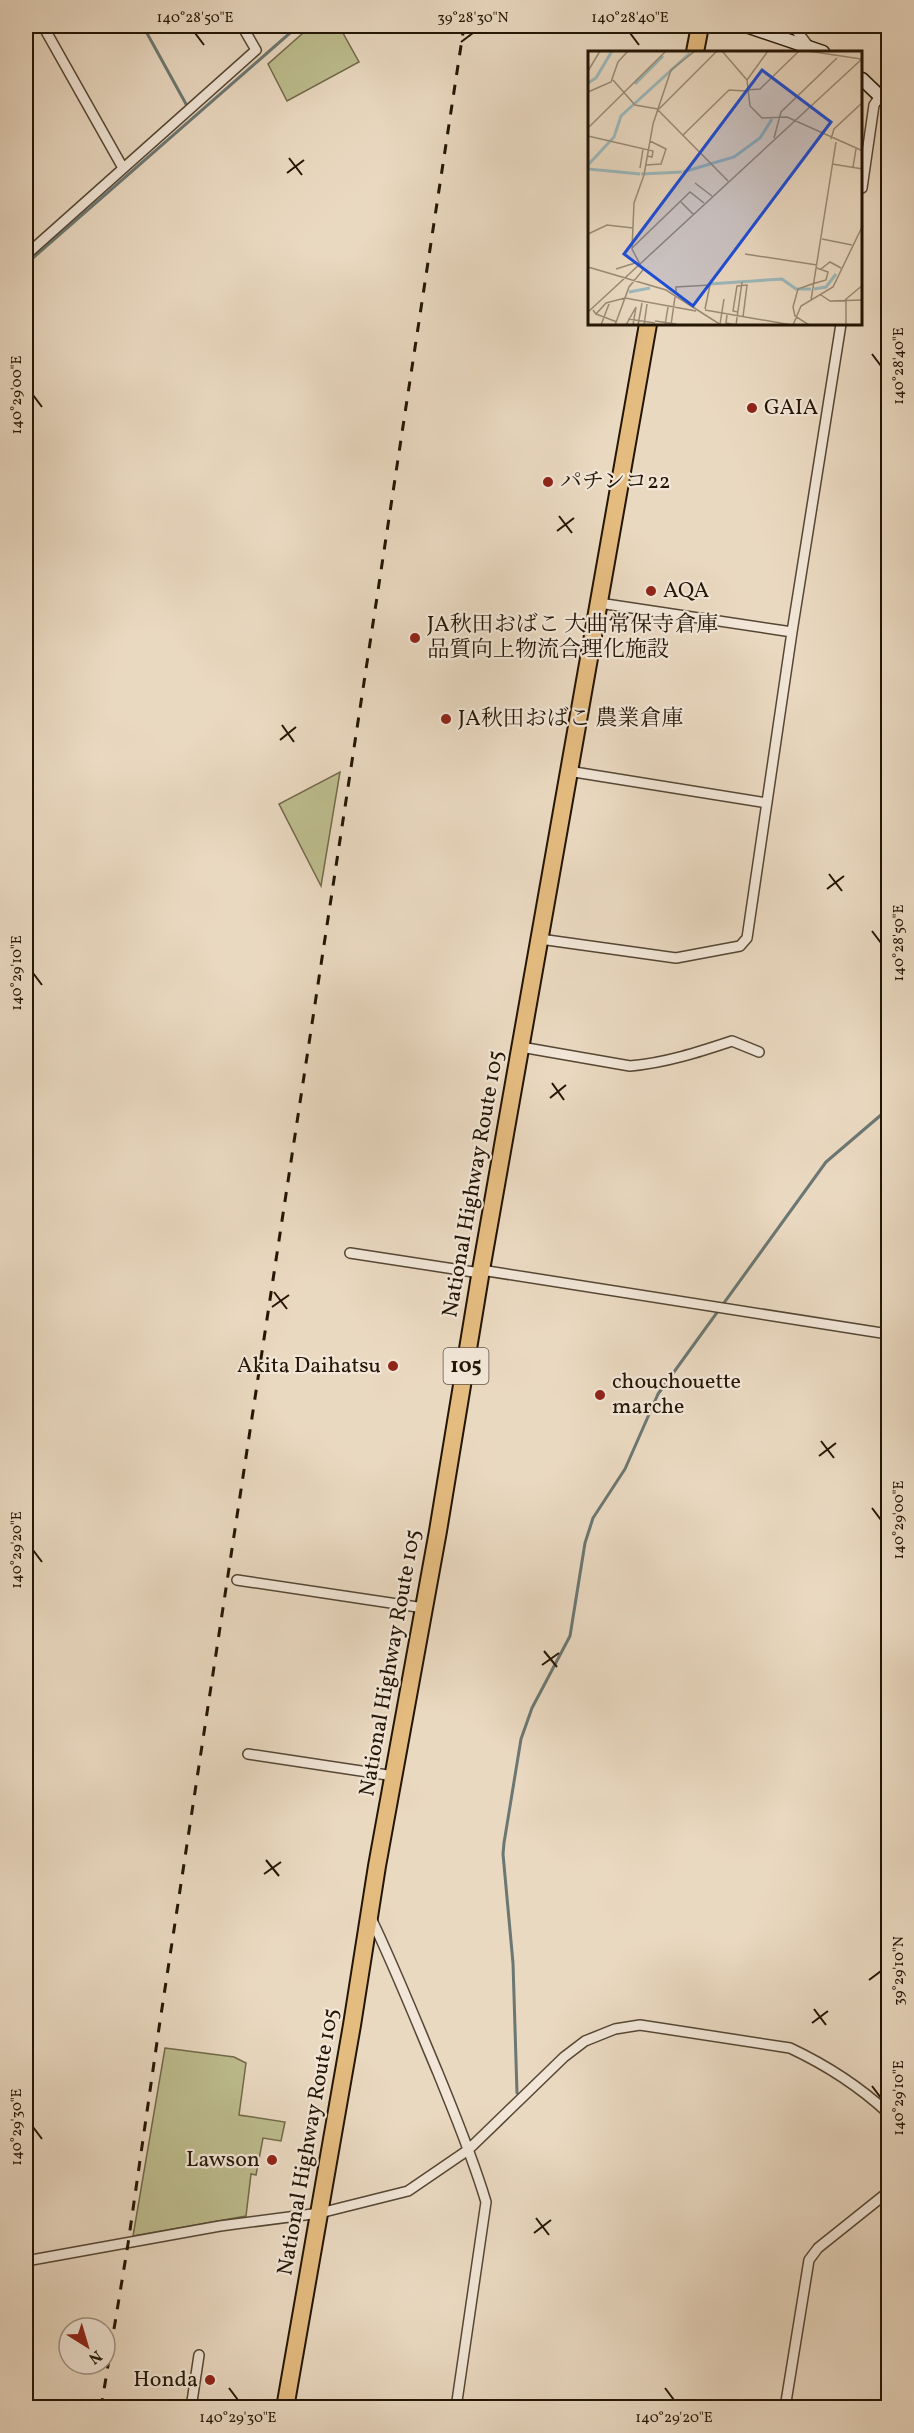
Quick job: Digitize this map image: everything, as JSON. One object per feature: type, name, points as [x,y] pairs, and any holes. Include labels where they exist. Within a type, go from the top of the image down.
[{"type":"highway","points":[[695,51],[699,26]]},
{"type":"highway","name":"National Highway Route 105","points":[[285,2408],[568,771],[648,326]]},
{"type":"street","points":[[43,26],[123,168]]},
{"type":"street","points":[[26,255],[256,50],[243,26]]},
{"type":"street","points":[[746,26],[820,51]]},
{"type":"street","points":[[796,27],[809,47]]},
{"type":"street","points":[[863,81],[884,100],[874,105],[863,175]]},
{"type":"street","points":[[540,939],[676,958],[740,946],[747,938],[792,632],[841,326]]},
{"type":"street","points":[[599,603],[792,632]]},
{"type":"street","points":[[568,771],[767,802]]},
{"type":"street","points":[[522,1047],[630,1066],[648,1065],[732,1041],[759,1052]]},
{"type":"street","points":[[350,1253],[888,1334]]},
{"type":"street","points":[[237,1580],[424,1608]]},
{"type":"street","points":[[248,1754],[394,1776]]},
{"type":"street","points":[[370,1915],[395,1970],[468,2150],[486,2202],[456,2408]]},
{"type":"street","points":[[26,2262],[220,2226],[320,2213],[408,2191],[468,2150],[564,2056],[585,2041],[615,2029],[640,2025],[790,2048],[811,2058],[874,2099],[888,2113]]},
{"type":"street","points":[[785,2408],[809,2260],[818,2248],[888,2192]]},
{"type":"street","points":[[191,2408],[199,2355]]},
{"type":"green space","points":[[311,26],[339,26],[359,62],[287,101],[268,64]]},
{"type":"green space","points":[[340,772],[321,886],[279,804]]},
{"type":"green space","points":[[165,2048],[234,2057],[246,2063],[239,2115],[285,2122],[281,2141],[263,2138],[256,2175],[251,2174],[246,2216],[133,2236]]},
{"type":"waterway","points":[[143,26],[186,104]]},
{"type":"waterway","points":[[26,264],[298,26]]},
{"type":"waterway","points":[[517,2093],[513,1963],[503,1854],[504,1843],[521,1739],[532,1708],[570,1636],[585,1543],[593,1518],[625,1469],[658,1394],[826,1162],[888,1109]]},
{"type":"railway","points":[[101,2408],[128,2244],[464,26]]},
{"type":"place","name":"GAIA","points":[[752,408]]},
{"type":"place","name":"パチンコ22","points":[[548,482]]},
{"type":"place","name":"AQA","points":[[651,591]]},
{"type":"place","name":"JA秋田おばこ 大曲常保寺倉庫 品質向上物流合理化施設","points":[[415,638]]},
{"type":"place","name":"JA秋田おばこ 農業倉庫","points":[[446,719]]},
{"type":"place","name":"Akita Daihatsu","points":[[393,1366]]},
{"type":"place","name":"chouchouette marche","points":[[600,1395]]},
{"type":"place","name":"Lawson","points":[[272,2160]]},
{"type":"place","name":"Honda","points":[[210,2380]]}]
